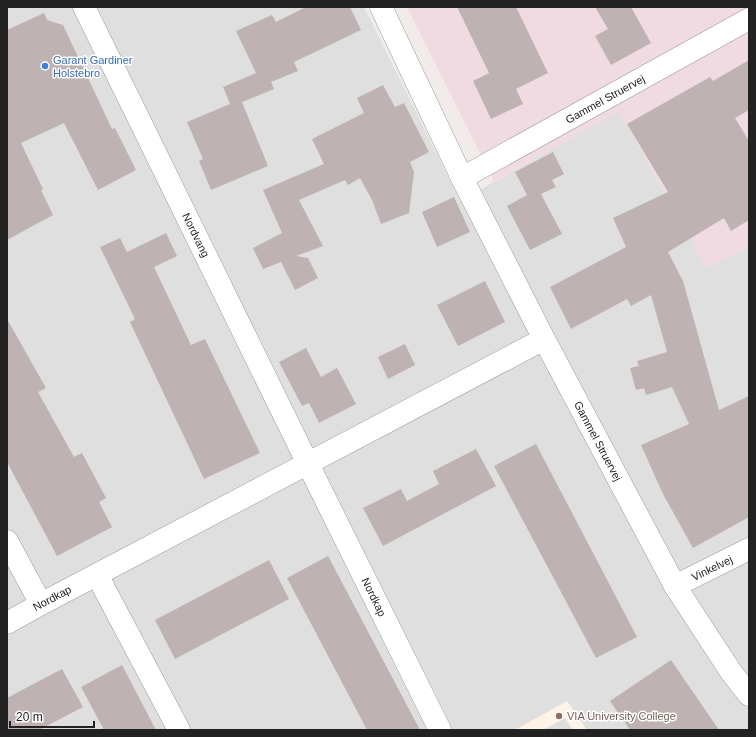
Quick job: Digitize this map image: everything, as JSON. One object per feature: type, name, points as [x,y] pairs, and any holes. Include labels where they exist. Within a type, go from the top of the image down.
[{"type":"street","name":"Nordvang","points":[[84,7],[308,464]]},
{"type":"street","name":"Gammel Struervej","points":[[381,7],[462,178],[544,339],[675,586],[731,672],[749,695]]},
{"type":"street","name":"Gammel Struervej","points":[[462,178],[749,19]]},
{"type":"street","name":"Nordkap","points":[[7,623],[544,339]]},
{"type":"street","name":"Nordkap","points":[[308,464],[440,730]]},
{"type":"street","points":[[7,541],[41,604]]},
{"type":"street","name":"Vinkelvej","points":[[675,586],[749,549]]},
{"type":"street","points":[[97,575],[179,730]]},
{"type":"shaded area","points":[[7,7],[364,7],[460,201],[619,111],[706,267],[749,248],[749,730],[7,730]]},
{"type":"shaded area","points":[[407,7],[749,7],[749,248],[706,267],[619,112],[494,181]]},
{"type":"shaded area","name":"VIA University College","points":[[567,701],[587,730],[515,730]]},
{"type":"shaded area","points":[[565,718],[573,730],[543,730]]},
{"type":"building","points":[[306,7],[350,7],[361,30],[294,62],[298,71],[271,82],[274,89],[242,102],[268,166],[211,190],[199,161],[203,159],[187,122],[230,104],[223,87],[256,73],[236,31],[272,15],[276,22]]},
{"type":"building","points":[[457,7],[516,7],[548,73],[516,89],[523,104],[491,119],[473,81],[489,73]]},
{"type":"building","points":[[595,7],[631,7],[651,43],[611,65],[595,36],[608,29]]},
{"type":"building","points":[[44,13],[47,20],[63,25],[112,129],[115,128],[136,170],[98,190],[64,123],[21,143],[43,189],[41,190],[53,215],[7,240],[7,30]]},
{"type":"building","points":[[749,60],[749,110],[735,118],[749,141],[749,220],[731,231],[724,218],[668,252],[683,281],[719,410],[749,396],[749,517],[693,548],[663,494],[641,445],[689,424],[672,387],[646,395],[644,388],[636,390],[630,368],[639,366],[637,361],[667,352],[651,295],[631,306],[627,299],[571,329],[550,287],[626,247],[613,218],[668,192],[627,124],[710,77],[713,81]]},
{"type":"building","points":[[383,85],[395,107],[404,103],[429,152],[410,162],[414,172],[409,213],[381,224],[372,200],[360,178],[348,185],[345,180],[299,200],[323,246],[296,256],[308,258],[318,278],[295,290],[281,262],[263,269],[253,248],[282,233],[263,190],[324,164],[312,139],[364,113],[357,98]]},
{"type":"building","points":[[553,152],[564,174],[552,180],[556,187],[541,194],[562,234],[530,250],[507,206],[527,195],[515,172]]},
{"type":"building","points":[[454,197],[470,232],[437,247],[422,212]]},
{"type":"building","points":[[166,233],[177,256],[154,267],[191,345],[205,339],[260,453],[204,479],[130,322],[135,319],[100,247],[120,238],[127,252]]},
{"type":"building","points":[[485,281],[505,322],[458,346],[437,305]]},
{"type":"building","points":[[7,319],[46,388],[38,392],[74,457],[82,453],[106,498],[99,502],[112,527],[57,556],[7,462]]},
{"type":"building","points":[[405,344],[415,365],[388,379],[378,357]]},
{"type":"building","points":[[306,348],[321,377],[337,368],[356,404],[319,423],[309,403],[302,406],[279,362]]},
{"type":"building","points":[[536,444],[637,637],[596,658],[494,466]]},
{"type":"building","points":[[476,449],[496,486],[383,546],[363,508],[401,489],[407,501],[439,484],[433,471]]},
{"type":"building","points":[[328,556],[420,730],[367,730],[287,578]]},
{"type":"building","points":[[269,560],[289,599],[175,659],[155,620]]},
{"type":"building","points":[[671,660],[719,730],[630,730],[610,701]]},
{"type":"building","points":[[122,665],[156,730],[104,730],[81,687]]},
{"type":"building","points":[[62,669],[83,707],[39,730],[7,730],[7,698]]},
{"type":"place","name":"Garant Gardiner Holstebro","points":[[45,66]]},
{"type":"place","name":"VIA University College","points":[[559,716]]}]
